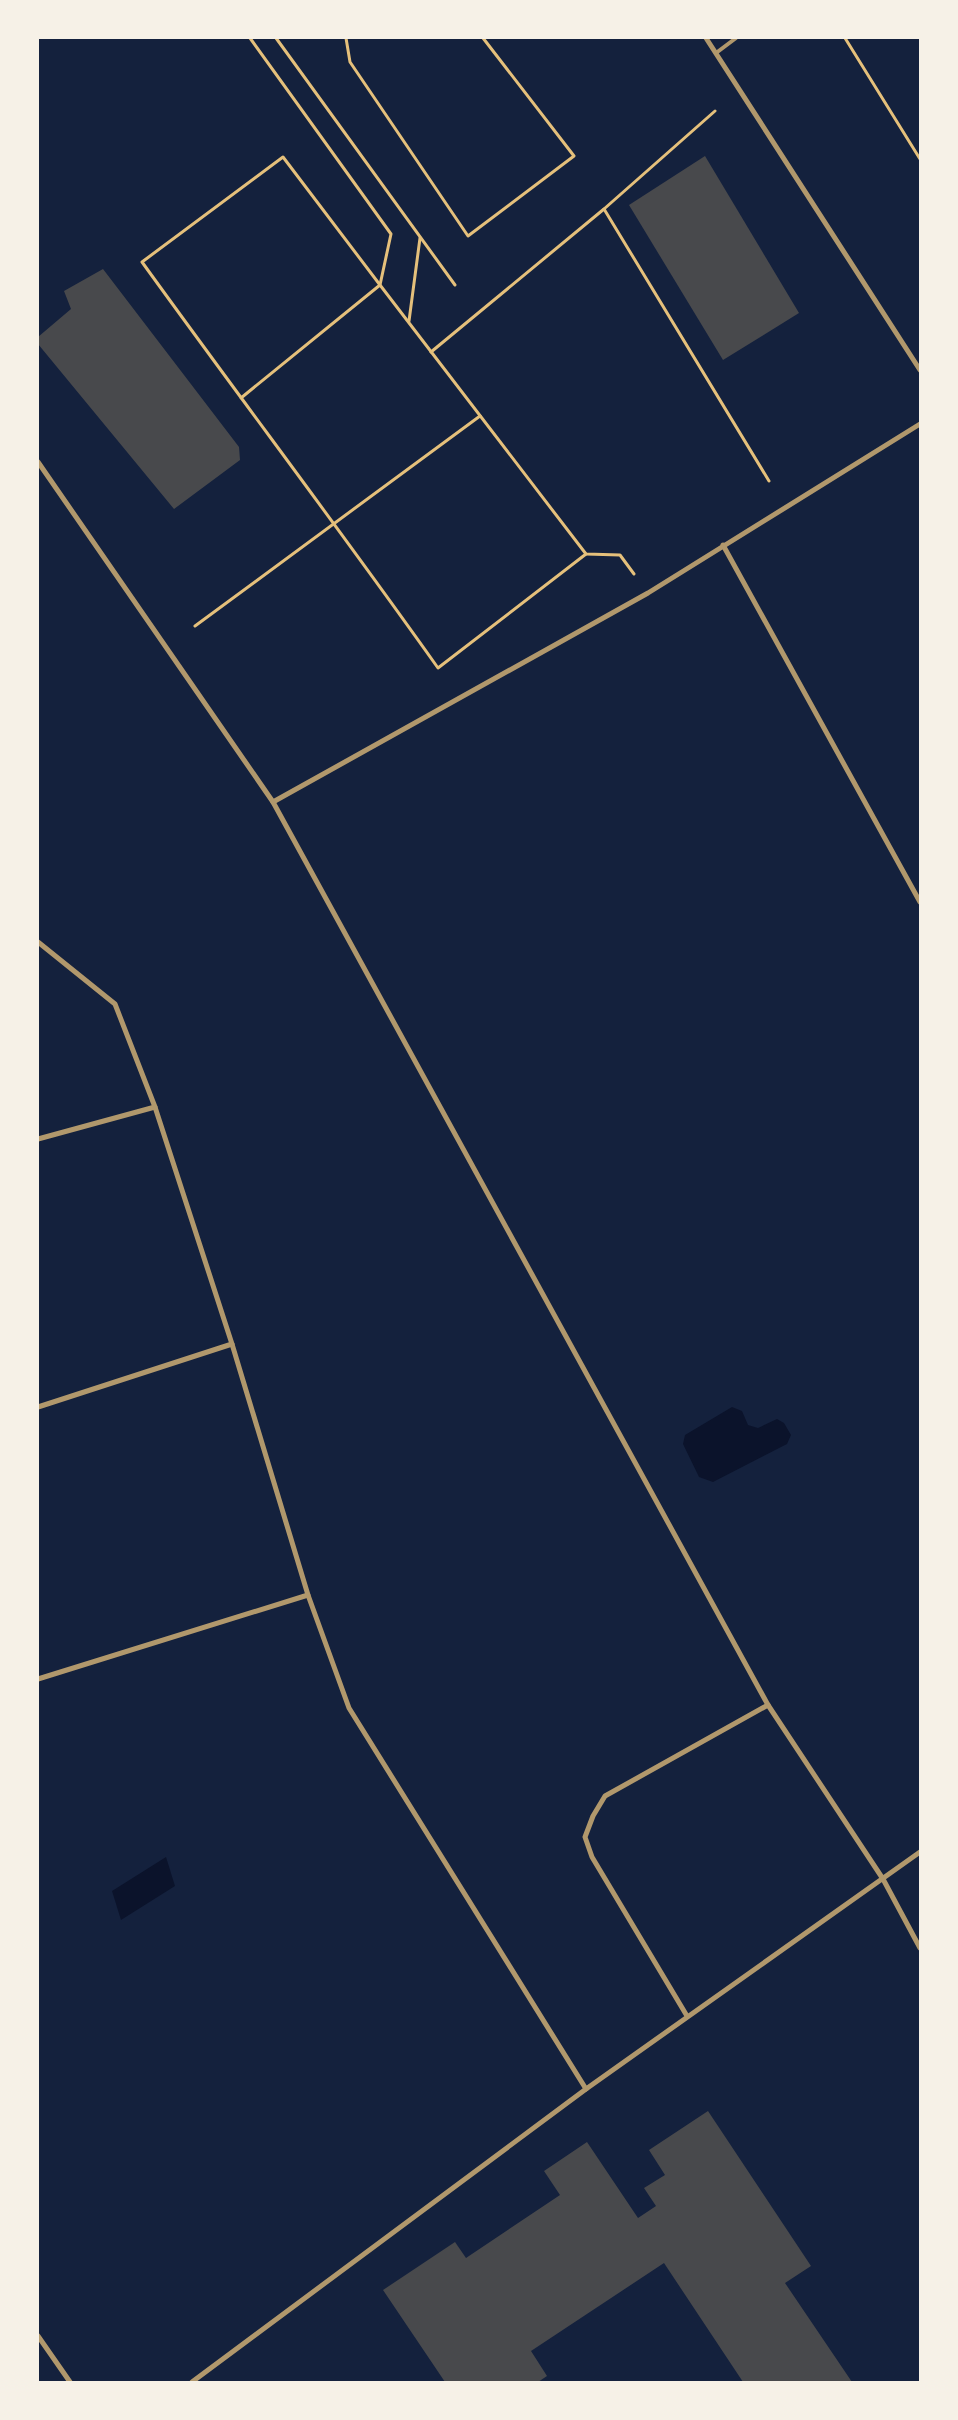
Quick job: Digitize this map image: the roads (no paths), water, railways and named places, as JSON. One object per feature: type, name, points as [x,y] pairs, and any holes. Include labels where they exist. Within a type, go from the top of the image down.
[{"type":"street","points":[[706,38],[920,370]]},
{"type":"street","points":[[273,802],[648,593],[920,424]]},
{"type":"street","points":[[38,462],[273,802],[768,1705],[883,1879],[920,1948]]},
{"type":"street","points":[[723,545],[920,902]]},
{"type":"street","points":[[38,942],[116,1004],[155,1107],[232,1344],[308,1595],[350,1708],[586,2089]]},
{"type":"street","points":[[38,1139],[155,1107]]},
{"type":"street","points":[[38,1407],[232,1344]]},
{"type":"street","points":[[38,1679],[308,1595]]},
{"type":"street","points":[[687,2016],[592,1857],[585,1836],[593,1816],[605,1796],[768,1705]]},
{"type":"street","points":[[192,2382],[586,2089],[920,1852]]},
{"type":"street","points":[[38,2336],[70,2382]]},
{"type":"lane","points":[[716,52],[736,38]]},
{"type":"water","points":[[732,1407],[742,1411],[748,1425],[758,1428],[777,1419],[784,1423],[791,1435],[787,1444],[713,1482],[699,1477],[683,1444],[685,1435]]},
{"type":"water","points":[[166,1857],[175,1886],[121,1920],[112,1891]]}]
